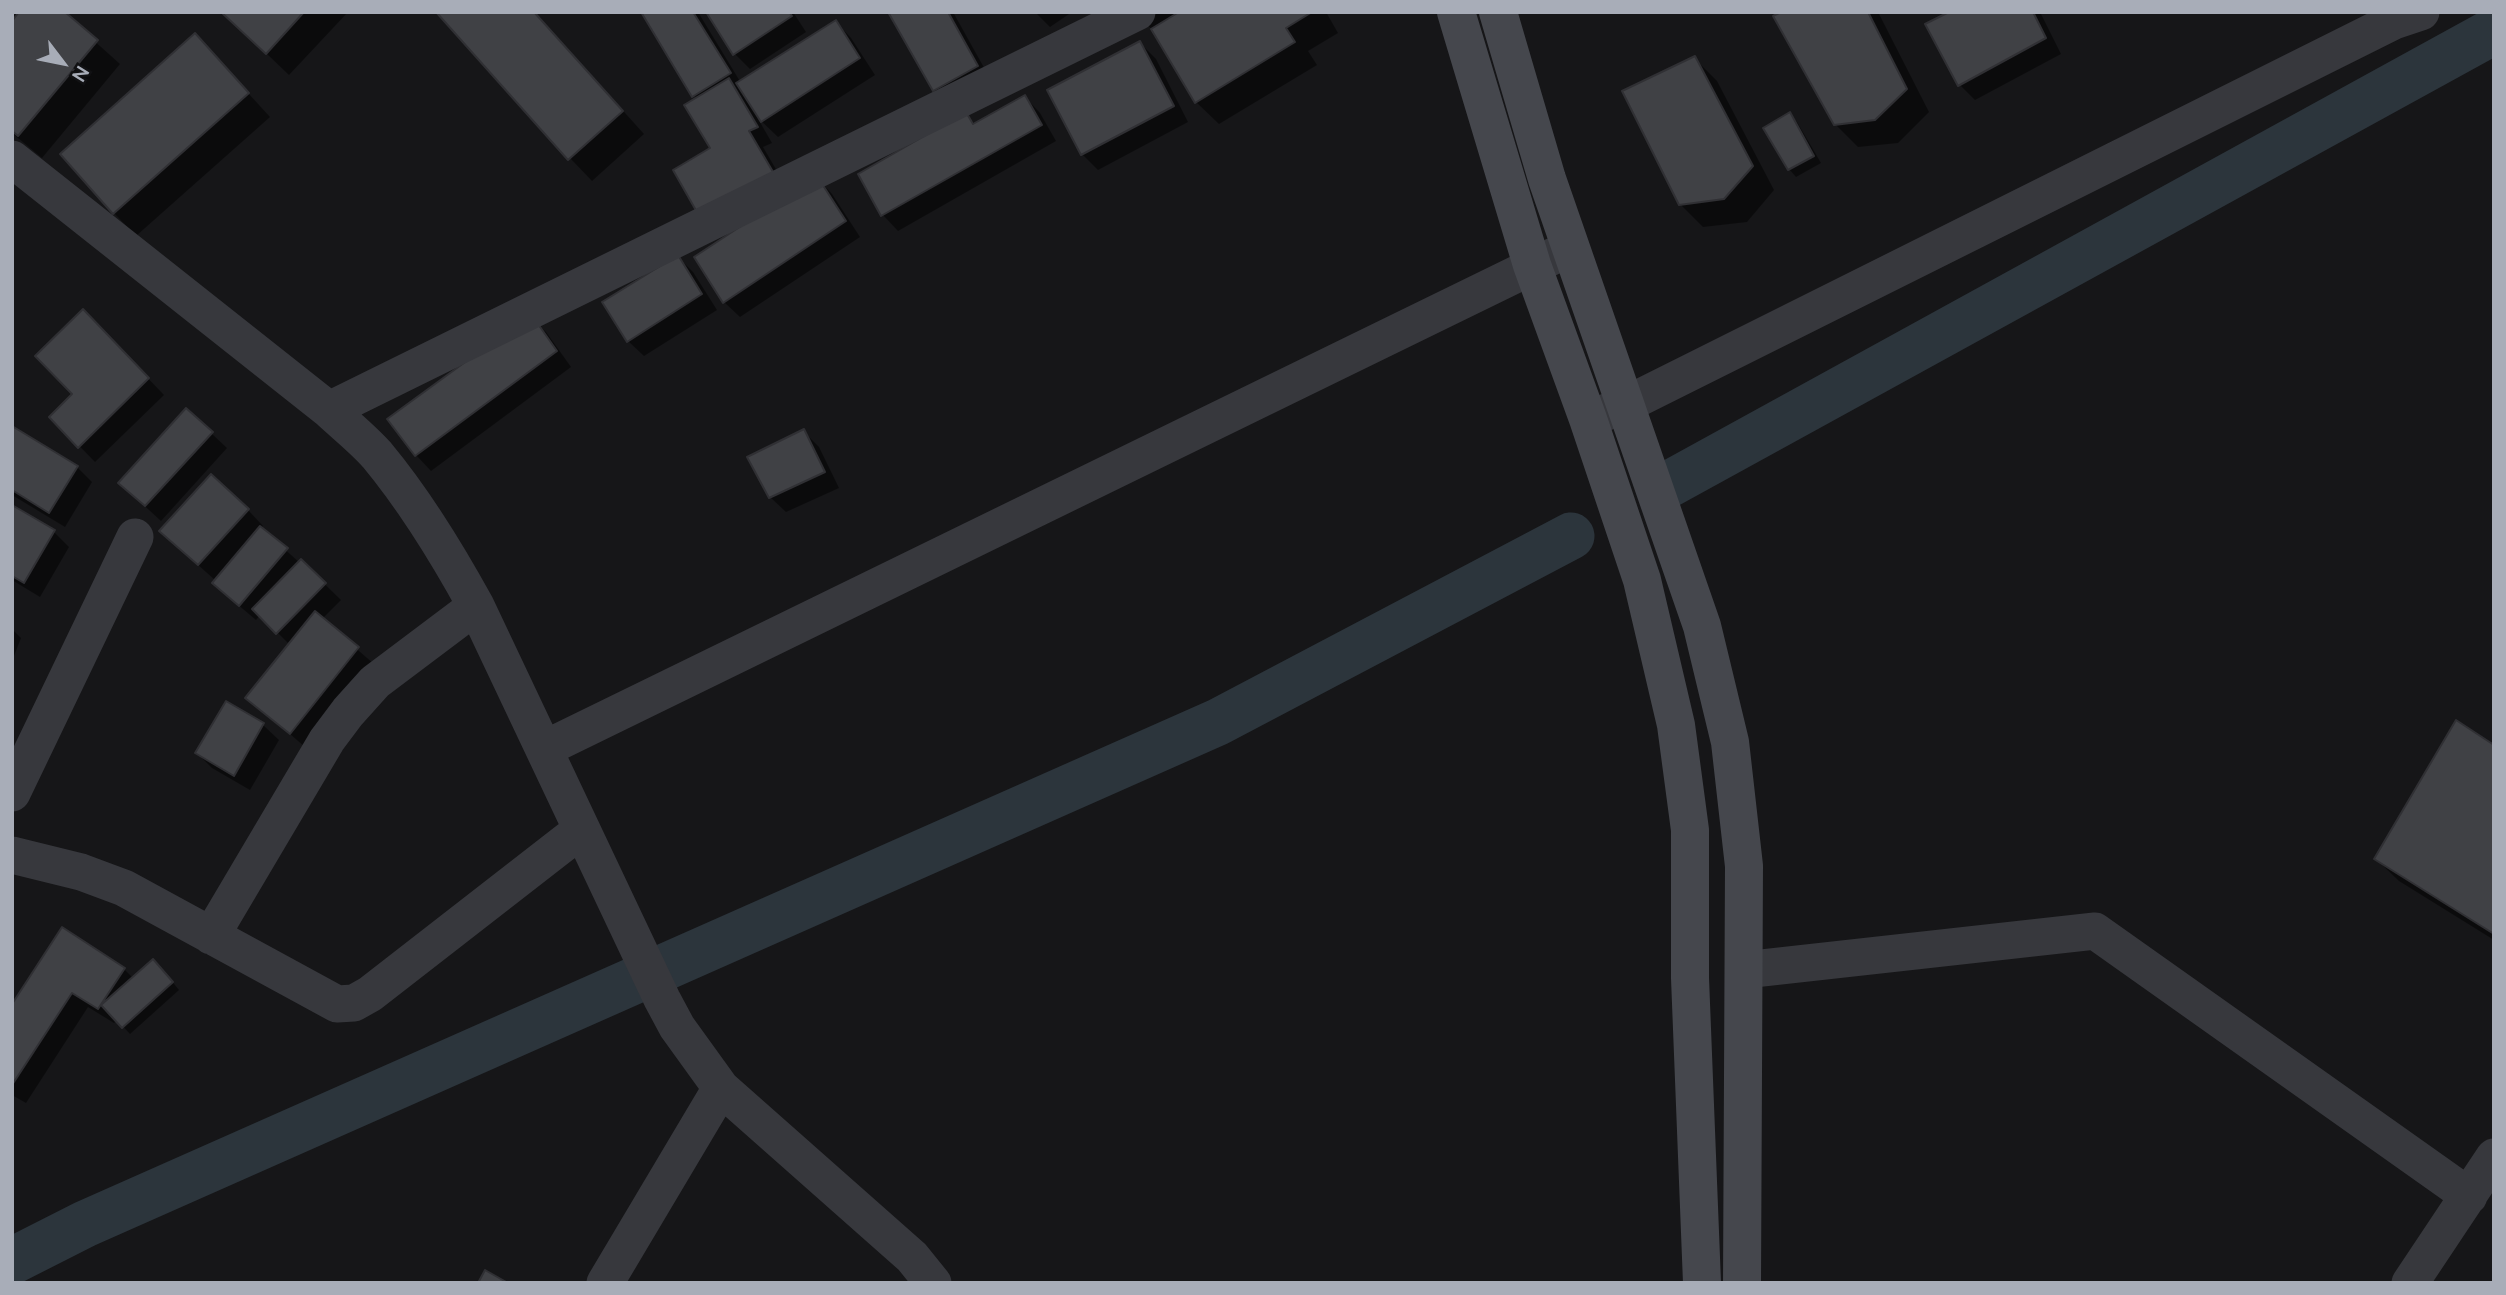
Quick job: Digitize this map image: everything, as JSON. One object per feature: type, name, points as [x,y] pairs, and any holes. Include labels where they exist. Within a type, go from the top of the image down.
[{"type":"street","points":[[329,410],[1137,12]]},
{"type":"street","points":[[1456,12],[1532,265],[1642,580],[1676,725],[1690,830],[1690,978],[1702,1283]]},
{"type":"street","points":[[1498,12],[1547,179],[1702,626],[1730,742],[1744,866],[1742,1283]]},
{"type":"street","points":[[1588,419],[1625,405],[2394,21],[2421,12]]},
{"type":"street","points":[[12,159],[329,410],[375,453],[447,554],[476,606],[677,1027],[721,1088],[912,1257],[933,1283]]},
{"type":"street","points":[[544,749],[1570,248]]},
{"type":"street","points":[[12,793],[135,537]]},
{"type":"street","points":[[211,936],[327,740],[348,712],[376,682],[476,606]]},
{"type":"street","points":[[12,855],[81,872],[124,888],[337,1004],[354,1003],[370,994],[582,830]]},
{"type":"street","points":[[1744,970],[2095,931],[2469,1196]]},
{"type":"street","points":[[605,1283],[721,1088]]},
{"type":"street","points":[[2410,1283],[2494,1157]]},
{"type":"building","points":[[19,12],[65,12],[98,40],[18,136],[12,131],[12,21]]},
{"type":"building","points":[[221,12],[304,12],[266,54]]},
{"type":"building","points":[[436,12],[534,12],[623,111],[568,160]]},
{"type":"building","points":[[641,12],[693,12],[731,73],[692,97]]},
{"type":"building","points":[[706,12],[789,12],[792,16],[733,55]]},
{"type":"building","points":[[888,12],[948,12],[978,66],[933,91]]},
{"type":"building","points":[[1179,12],[1312,12],[1286,28],[1295,42],[1195,103],[1151,29]]},
{"type":"building","points":[[1781,12],[1868,12],[1907,89],[1875,120],[1834,125],[1773,16]]},
{"type":"building","points":[[1949,12],[2033,12],[2046,38],[1958,86],[1925,24]]},
{"type":"building","points":[[836,20],[860,58],[761,122],[736,83]]},
{"type":"building","points":[[195,33],[249,93],[113,214],[60,154]]},
{"type":"building","points":[[1140,41],[1174,106],[1081,155],[1047,90]]},
{"type":"building","points":[[1695,56],[1753,166],[1724,199],[1679,205],[1622,91]]},
{"type":"building","points":[[729,78],[758,127],[749,131],[776,177],[702,221],[673,170],[710,148],[684,105]]},
{"type":"building","points":[[1025,95],[1042,125],[881,216],[858,174],[966,112],[973,124]]},
{"type":"building","points":[[1790,112],[1814,156],[1788,170],[1763,128]]},
{"type":"building","points":[[817,176],[846,221],[723,303],[694,257]]},
{"type":"building","points":[[678,255],[702,294],[627,342],[602,302]]},
{"type":"building","points":[[83,309],[149,378],[78,448],[49,417],[72,394],[35,356]]},
{"type":"building","points":[[531,314],[557,351],[415,456],[387,419]]},
{"type":"building","points":[[186,408],[213,432],[145,506],[118,483]]},
{"type":"building","points":[[12,426],[78,466],[49,513],[12,490]]},
{"type":"building","points":[[804,429],[825,472],[769,498],[747,457]]},
{"type":"building","points":[[211,474],[249,509],[198,565],[159,531]]},
{"type":"building","points":[[12,505],[55,530],[24,583],[12,576]]},
{"type":"building","points":[[260,526],[288,548],[239,606],[212,583]]},
{"type":"building","points":[[301,559],[326,583],[276,634],[252,609]]},
{"type":"building","points":[[315,611],[359,647],[290,734],[245,698]]},
{"type":"building","points":[[226,701],[264,723],[234,776],[195,753]]},
{"type":"building","points":[[2456,720],[2494,745],[2494,934],[2374,859]]},
{"type":"building","points":[[62,927],[125,968],[98,1009],[72,993],[12,1085],[12,1004]]},
{"type":"building","points":[[153,959],[173,982],[122,1028],[101,1005]]},
{"type":"building","points":[[485,1270],[508,1283],[478,1283]]},
{"type":"waterway","points":[[1662,488],[2494,31]]},
{"type":"waterway","points":[[12,1261],[85,1224],[1218,722],[1571,536]]}]
